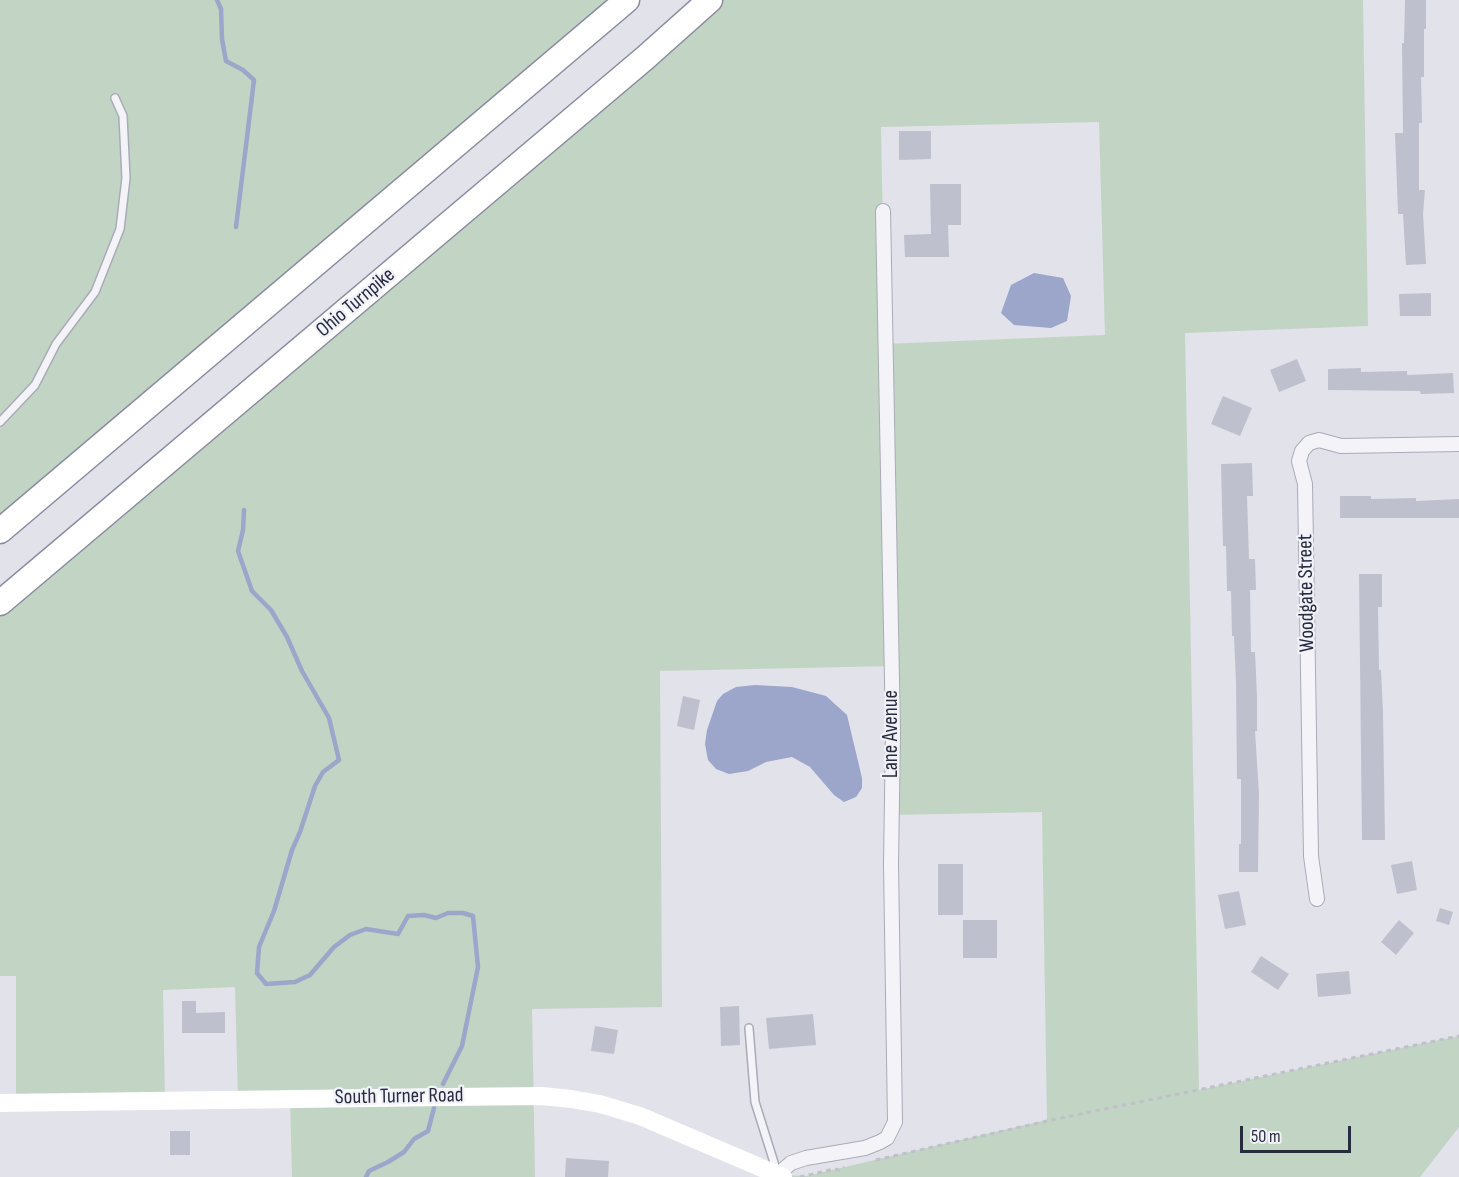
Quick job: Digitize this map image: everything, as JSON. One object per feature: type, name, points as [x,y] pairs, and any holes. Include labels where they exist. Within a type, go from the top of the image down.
[{"type":"highway","points":[[0,531],[627,0]]},
{"type":"highway","name":"Ohio Turnpike","points":[[0,603],[636,66],[710,0]]},
{"type":"street","name":"Lane Avenue","points":[[780,1176],[791,1163],[806,1158],[865,1148],[880,1142],[887,1138],[895,1122],[891,864],[892,699],[883,211]]},
{"type":"street","name":"Woodgate Street","points":[[1317,899],[1311,856],[1305,484],[1299,461],[1302,451],[1309,443],[1319,440],[1341,446],[1459,444]]},
{"type":"street","name":"South Turner Road","points":[[0,1103],[542,1096],[600,1104],[640,1116],[780,1176]]},
{"type":"lane","points":[[0,422],[35,385],[56,344],[95,292],[120,229],[126,178],[123,116],[115,98]]},
{"type":"lane","points":[[749,1028],[755,1102],[780,1176]]},
{"type":"path","points":[[876,1160],[1047,1121],[1459,1036]]},
{"type":"path","points":[[800,1177],[854,1165]]},
{"type":"green space","points":[[0,0],[627,0],[0,531]]},
{"type":"green space","points":[[710,0],[1363,0],[1368,326],[1185,333],[1199,1090],[1459,1036],[1459,1127],[1420,1177],[783,1177],[777,1175],[806,1176],[1047,1120],[1042,812],[892,815],[891,666],[660,671],[662,1007],[532,1009],[535,1177],[292,1177],[290,1099],[238,1099],[235,987],[163,990],[165,1100],[16,1102],[16,976],[0,976],[0,603]],"holes":[[[1099,122],[1105,335],[885,344],[881,127]]]},
{"type":"water","points":[[1034,273],[1063,278],[1071,296],[1067,321],[1051,328],[1014,325],[1001,313],[1011,285]]},
{"type":"water","points":[[755,685],[792,687],[826,696],[847,715],[862,778],[862,788],[856,797],[844,802],[834,795],[810,767],[792,757],[766,762],[748,771],[729,774],[716,769],[708,760],[705,744],[707,730],[717,701],[723,694],[736,687]]},
{"type":"building","points":[[1405,0],[1426,0],[1424,77],[1421,77],[1422,123],[1419,123],[1419,190],[1425,190],[1423,214],[1426,264],[1406,265],[1403,214],[1398,214],[1395,133],[1403,133],[1402,43],[1404,43]]},
{"type":"building","points":[[899,131],[931,131],[931,159],[899,160]]},
{"type":"building","points":[[930,184],[961,184],[961,225],[948,225],[949,257],[905,257],[904,235],[931,234]]},
{"type":"building","points":[[1431,293],[1431,316],[1400,316],[1399,294]]},
{"type":"building","points":[[1297,359],[1306,381],[1279,392],[1270,370]]},
{"type":"building","points":[[1361,368],[1361,372],[1407,371],[1407,375],[1453,373],[1454,393],[1328,390],[1328,369]]},
{"type":"building","points":[[1223,396],[1252,408],[1240,436],[1211,424]]},
{"type":"building","points":[[1252,463],[1253,496],[1247,496],[1249,559],[1255,559],[1256,590],[1250,590],[1251,652],[1255,652],[1257,697],[1257,731],[1255,731],[1259,794],[1258,872],[1239,872],[1241,779],[1237,779],[1234,636],[1232,636],[1231,591],[1227,591],[1226,546],[1223,546],[1221,464]]},
{"type":"building","points":[[1340,496],[1371,496],[1371,499],[1416,498],[1416,501],[1459,499],[1459,518],[1340,518]]},
{"type":"building","points":[[1359,574],[1382,574],[1382,607],[1378,607],[1379,670],[1381,670],[1383,713],[1385,840],[1362,840]]},
{"type":"building","points":[[683,696],[700,700],[694,730],[677,726]]},
{"type":"building","points":[[1412,861],[1417,890],[1397,894],[1391,865]]},
{"type":"building","points":[[938,864],[963,864],[963,915],[938,915]]},
{"type":"building","points":[[1239,891],[1246,925],[1225,929],[1218,895]]},
{"type":"building","points":[[1440,908],[1453,912],[1449,925],[1436,921]]},
{"type":"building","points":[[963,920],[997,920],[997,958],[963,958]]},
{"type":"building","points":[[1399,920],[1414,933],[1396,955],[1381,942]]},
{"type":"building","points":[[1261,956],[1289,974],[1278,990],[1251,972]]},
{"type":"building","points":[[1349,971],[1351,994],[1318,997],[1316,974]]},
{"type":"building","points":[[182,1001],[196,1001],[196,1013],[225,1012],[225,1033],[182,1033]]},
{"type":"building","points":[[739,1006],[740,1045],[721,1046],[720,1007]]},
{"type":"building","points":[[813,1014],[816,1045],[769,1049],[766,1018]]},
{"type":"building","points":[[595,1026],[618,1030],[614,1054],[591,1051]]},
{"type":"building","points":[[170,1131],[190,1131],[190,1155],[170,1155]]},
{"type":"building","points":[[566,1158],[609,1161],[608,1177],[565,1177]]},
{"type":"waterway","points":[[217,0],[221,9],[222,39],[226,61],[243,70],[254,80],[236,227]]},
{"type":"waterway","points":[[244,510],[243,530],[238,551],[252,591],[271,610],[329,718],[339,760],[323,772],[315,786],[292,850],[274,911],[259,947],[257,973],[266,984],[295,982],[310,975],[334,947],[350,935],[366,929],[398,934],[408,916],[424,915],[436,918],[448,913],[473,916],[478,967],[462,1046],[443,1084]]},
{"type":"waterway","points":[[366,1177],[369,1171],[404,1152],[414,1139],[428,1131],[434,1108]]}]
